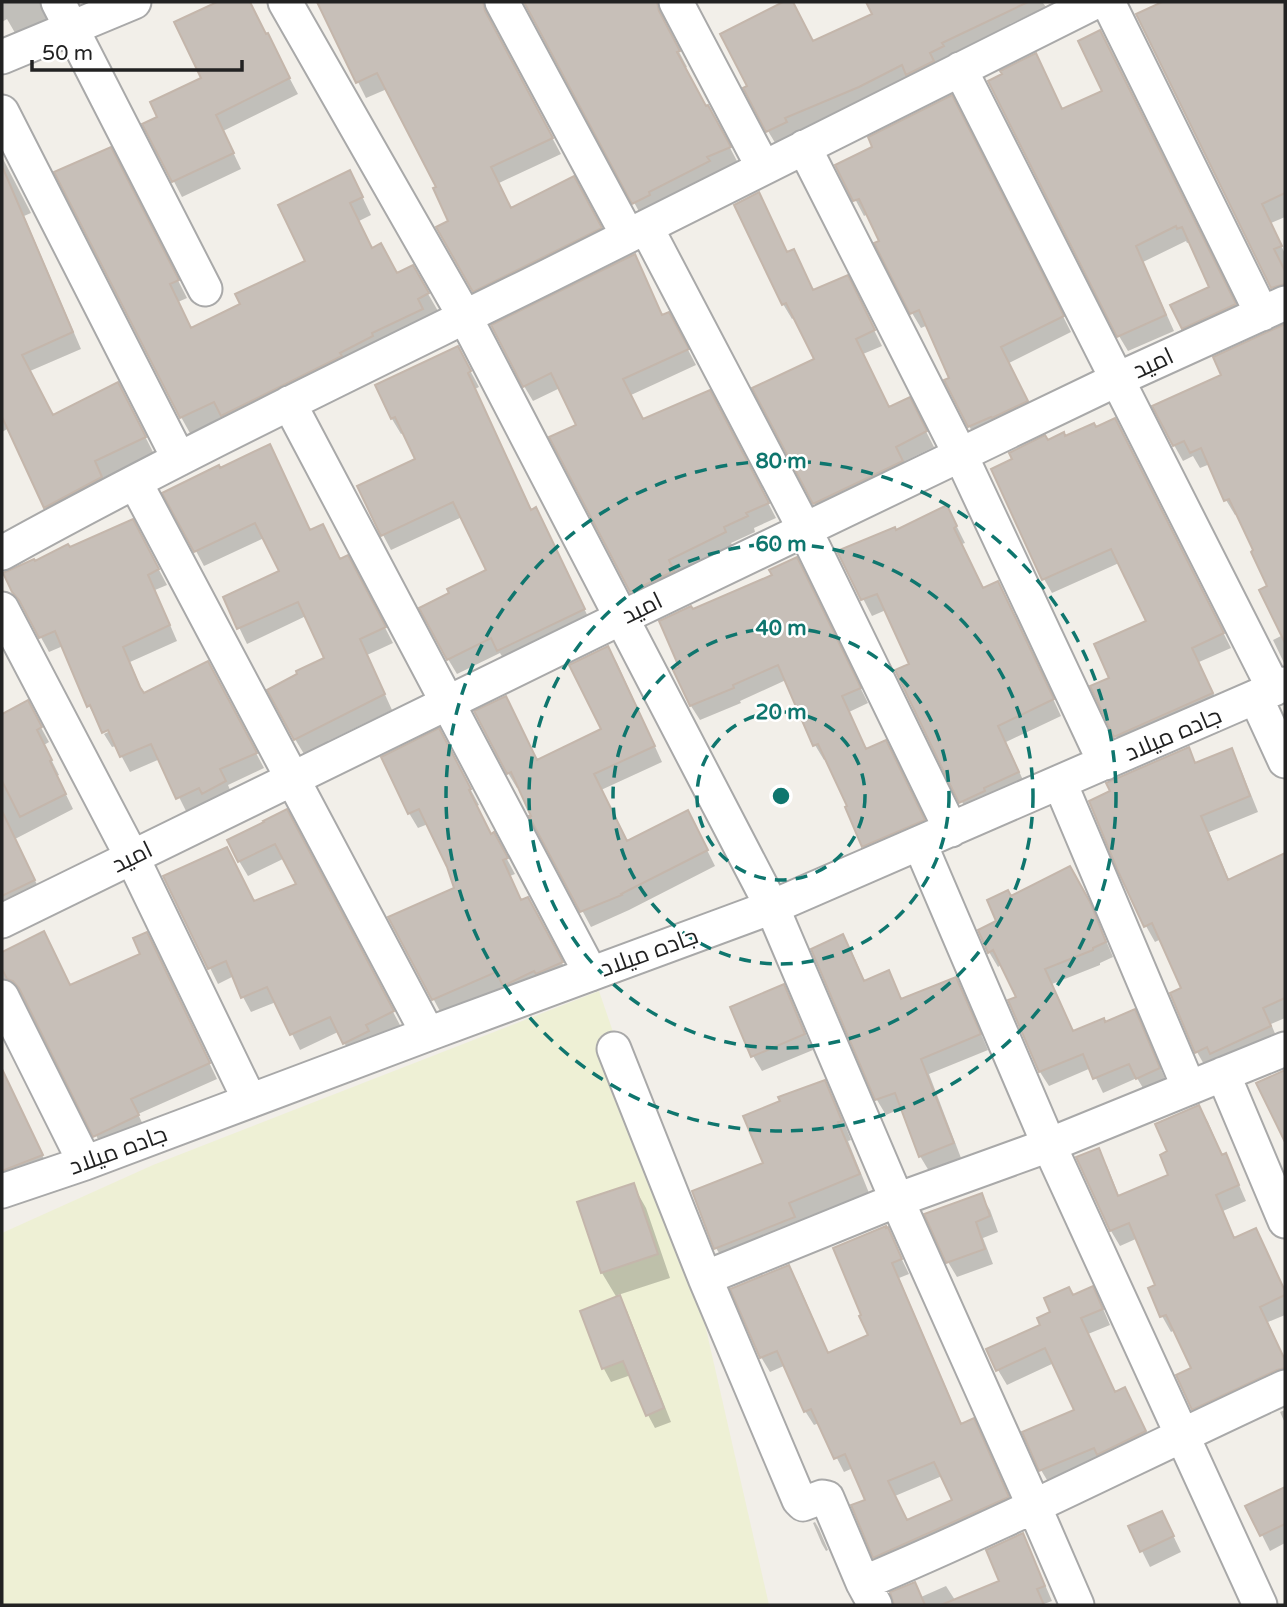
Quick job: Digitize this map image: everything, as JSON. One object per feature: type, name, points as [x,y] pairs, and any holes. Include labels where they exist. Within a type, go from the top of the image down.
[{"type":"street","points":[[2,57],[65,15],[134,2]]},
{"type":"street","points":[[285,2],[465,317],[772,907],[897,1200],[1077,1605]]},
{"type":"street","points":[[502,2],[637,231],[805,530],[951,830]]},
{"type":"street","points":[[6,541],[135,482],[289,402],[465,317],[1095,2]]},
{"type":"street","points":[[1108,2],[1274,308]]},
{"type":"street","points":[[686,5],[763,167]]},
{"type":"street","points":[[65,15],[205,289]]},
{"type":"street","points":[[960,69],[1118,379],[1272,691],[1285,761]]},
{"type":"street","points":[[2,112],[179,459]]},
{"type":"street","points":[[804,147],[961,456],[1105,763]]},
{"type":"street","name":"امید","points":[[2,921],[621,618],[1118,379],[1274,308]]},
{"type":"street","points":[[289,402],[591,974]]},
{"type":"street","points":[[135,482],[428,1034]]},
{"type":"street","points":[[2,609],[132,857],[250,1101]]},
{"type":"street","name":"جاده میلاد","points":[[2,1191],[85,1163],[772,907],[1272,691]]},
{"type":"street","points":[[1060,783],[1189,1088]]},
{"type":"street","points":[[920,844],[1049,1144],[1260,1605]]},
{"type":"street","points":[[2,997],[85,1163]]},
{"type":"street","points":[[614,1049],[705,1278],[799,1500],[803,1504],[822,1497],[827,1498],[869,1594],[905,1565],[1285,1387]]},
{"type":"street","points":[[705,1278],[1285,1049]]},
{"type":"street","points":[[1223,1074],[1285,1222]]},
{"type":"green space","points":[[599,991],[688,1250],[769,1605],[2,1605],[2,1233],[153,1165]]},
{"type":"building","points":[[217,2],[250,2],[290,78],[216,115],[234,153],[172,182],[142,124],[157,117],[150,102],[201,78],[174,22]]},
{"type":"building","points":[[317,2],[483,2],[485,11],[553,138],[491,167],[511,208],[574,176],[602,228],[473,292],[436,227],[448,221],[433,188],[436,187],[377,73],[356,83]]},
{"type":"building","points":[[524,2],[657,2],[680,51],[677,52],[731,147],[707,157],[710,161],[649,192],[650,195],[632,204]]},
{"type":"building","points":[[783,2],[793,2],[813,41],[872,14],[866,2],[1028,2],[942,43],[944,46],[930,53],[934,61],[906,75],[902,65],[859,87],[785,118],[787,122],[766,132],[743,88],[747,86],[720,34]]},
{"type":"building","points":[[1162,2],[1285,2],[1285,193],[1262,204],[1282,246],[1274,249],[1285,271],[1285,284],[1271,288],[1136,14]]},
{"type":"building","points":[[1100,30],[1236,304],[1182,329],[1170,305],[1209,287],[1182,227],[1177,229],[1176,226],[1136,246],[1166,315],[1117,337],[988,81],[1002,74],[1000,71],[1036,53],[1062,109],[1102,91],[1078,41]]},
{"type":"building","points":[[952,95],[1064,316],[1001,347],[1028,401],[968,427],[944,380],[949,378],[919,310],[910,314],[874,243],[879,241],[859,199],[853,201],[835,165],[872,147],[868,137]]},
{"type":"building","points":[[111,147],[179,280],[170,284],[191,328],[240,304],[235,294],[305,261],[278,205],[350,170],[363,197],[350,203],[372,248],[381,243],[397,273],[413,265],[429,293],[418,299],[423,309],[372,333],[373,336],[340,353],[342,356],[221,416],[214,402],[180,418],[54,172]]},
{"type":"building","points":[[2,166],[73,332],[22,355],[53,415],[118,382],[146,437],[95,461],[102,477],[44,508],[2,417]]},
{"type":"building","points":[[759,192],[787,252],[794,249],[813,290],[848,275],[875,330],[856,339],[889,407],[910,397],[927,431],[896,447],[903,461],[813,504],[752,388],[814,359],[786,303],[782,305],[734,205]]},
{"type":"building","points":[[635,254],[662,315],[669,312],[689,349],[623,379],[643,419],[710,390],[769,503],[724,527],[726,532],[669,560],[674,571],[630,592],[549,437],[576,425],[551,373],[523,387],[491,325]]},
{"type":"building","points":[[1285,324],[1285,643],[1259,590],[1267,586],[1251,552],[1253,550],[1229,499],[1224,501],[1201,448],[1190,453],[1184,441],[1173,446],[1152,406],[1221,375],[1213,357]]},
{"type":"building","points":[[458,346],[531,510],[536,507],[585,609],[497,651],[491,638],[447,660],[419,608],[449,593],[447,589],[486,570],[453,502],[381,536],[357,486],[415,459],[395,417],[391,419],[375,385]]},
{"type":"building","points":[[1115,418],[1224,633],[1192,648],[1213,693],[1114,737],[1090,686],[1109,678],[1094,644],[1146,621],[1111,549],[1042,580],[991,469],[1012,459],[1009,453],[1045,435],[1048,440],[1064,432],[1065,436],[1094,423],[1096,427]]},
{"type":"building","points":[[270,444],[310,530],[323,524],[340,559],[348,555],[386,627],[360,639],[385,694],[294,740],[267,690],[297,674],[296,671],[324,658],[298,602],[237,629],[223,597],[279,571],[255,523],[194,552],[162,493]]},
{"type":"building","points":[[947,505],[957,526],[954,528],[983,588],[998,581],[1054,699],[998,726],[1019,772],[959,803],[895,670],[909,664],[877,594],[861,600],[837,551],[895,527],[896,530]]},
{"type":"building","points":[[133,519],[159,569],[148,575],[170,625],[123,647],[140,687],[144,693],[208,661],[257,753],[220,769],[226,781],[202,794],[199,788],[176,799],[151,744],[120,757],[108,730],[102,733],[90,705],[87,707],[55,631],[39,638],[3,573]]},
{"type":"building","points":[[797,557],[861,688],[842,696],[866,749],[886,740],[925,820],[862,847],[845,807],[847,806],[818,744],[813,746],[778,665],[733,685],[734,688],[690,706],[673,670],[679,667],[659,621],[772,575],[769,570]]},
{"type":"building","points":[[608,646],[655,746],[594,774],[627,841],[688,810],[708,850],[622,895],[580,912],[529,816],[511,772],[507,774],[474,711],[506,696],[537,760],[601,729],[569,665]]},
{"type":"building","points":[[28,700],[42,727],[37,730],[66,794],[20,817],[2,781],[2,714]]},
{"type":"building","points":[[439,728],[491,834],[494,832],[508,858],[503,860],[521,900],[528,897],[563,962],[536,974],[534,971],[503,986],[496,972],[432,1000],[388,917],[454,888],[447,867],[419,809],[408,814],[381,757]]},
{"type":"building","points":[[1189,747],[1195,763],[1232,748],[1250,796],[1201,816],[1228,880],[1285,853],[1285,998],[1263,1008],[1271,1026],[1210,1054],[1207,1047],[1195,1053],[1170,993],[1181,988],[1152,923],[1144,927],[1089,801],[1110,791],[1106,783]]},
{"type":"building","points":[[287,809],[394,1011],[366,1025],[369,1031],[343,1044],[330,1017],[290,1035],[267,987],[241,998],[226,961],[208,969],[163,876],[227,847],[254,901],[296,884],[275,844],[238,862],[227,840]]},
{"type":"building","points":[[2,811],[35,880],[2,896]]},
{"type":"building","points":[[1070,866],[1090,902],[1106,942],[1045,969],[1073,1031],[1104,1018],[1105,1022],[1135,1009],[1160,1068],[1136,1079],[1129,1064],[1093,1079],[1083,1054],[1039,1072],[1008,1000],[1016,997],[993,950],[988,953],[978,930],[996,921],[987,900],[1008,890],[1011,896]]},
{"type":"building","points":[[44,931],[70,985],[140,954],[133,938],[147,932],[210,1063],[131,1099],[139,1115],[93,1137],[19,988],[7,979],[2,969],[2,952]]},
{"type":"building","points":[[843,934],[864,981],[889,970],[901,999],[956,977],[981,1034],[921,1059],[954,1143],[919,1157],[895,1093],[875,1100],[811,949]]},
{"type":"building","points":[[784,984],[805,1034],[751,1057],[730,1007]]},
{"type":"building","points":[[2,1069],[43,1155],[2,1171]]},
{"type":"building","points":[[1285,1070],[1285,1142],[1256,1083]]},
{"type":"building","points":[[825,1080],[842,1121],[838,1122],[860,1174],[789,1203],[795,1217],[714,1249],[692,1191],[763,1163],[743,1116],[780,1101],[778,1097]]},
{"type":"building","points":[[1199,1105],[1222,1155],[1226,1153],[1239,1185],[1216,1195],[1234,1238],[1256,1228],[1285,1291],[1285,1295],[1260,1307],[1285,1360],[1285,1368],[1192,1410],[1176,1375],[1191,1368],[1166,1315],[1160,1317],[1148,1288],[1155,1285],[1129,1223],[1110,1231],[1076,1157],[1099,1148],[1118,1196],[1168,1175],[1160,1155],[1167,1151],[1155,1124]]},
{"type":"building","points":[[634,1183],[658,1254],[601,1273],[577,1202]]},
{"type":"building","points":[[982,1193],[990,1216],[976,1222],[985,1249],[946,1263],[924,1214]]},
{"type":"building","points":[[888,1227],[902,1259],[892,1263],[961,1424],[974,1418],[1009,1497],[873,1558],[851,1505],[865,1500],[845,1454],[834,1459],[811,1409],[804,1412],[777,1351],[760,1358],[730,1289],[789,1265],[828,1353],[868,1335],[833,1248]],"holes":[[[934,1462],[952,1500],[907,1520],[888,1481]]]},
{"type":"building","points":[[1093,1286],[1103,1309],[1081,1318],[1115,1392],[1125,1387],[1146,1431],[1097,1455],[1094,1448],[1039,1471],[1022,1432],[1074,1410],[1045,1348],[996,1371],[986,1349],[1040,1325],[1037,1318],[1050,1312],[1044,1298],[1069,1287],[1073,1295]]},
{"type":"building","points":[[620,1295],[664,1408],[646,1416],[623,1361],[602,1369],[580,1311]]},
{"type":"building","points":[[1285,1487],[1285,1524],[1260,1536],[1245,1506]]},
{"type":"building","points":[[1162,1511],[1174,1536],[1140,1552],[1128,1526]]},
{"type":"building","points":[[1023,1533],[1045,1586],[1037,1589],[1044,1605],[941,1605],[999,1581],[986,1550]]},
{"type":"building","points":[[915,1582],[925,1605],[894,1605],[890,1592]]}]
